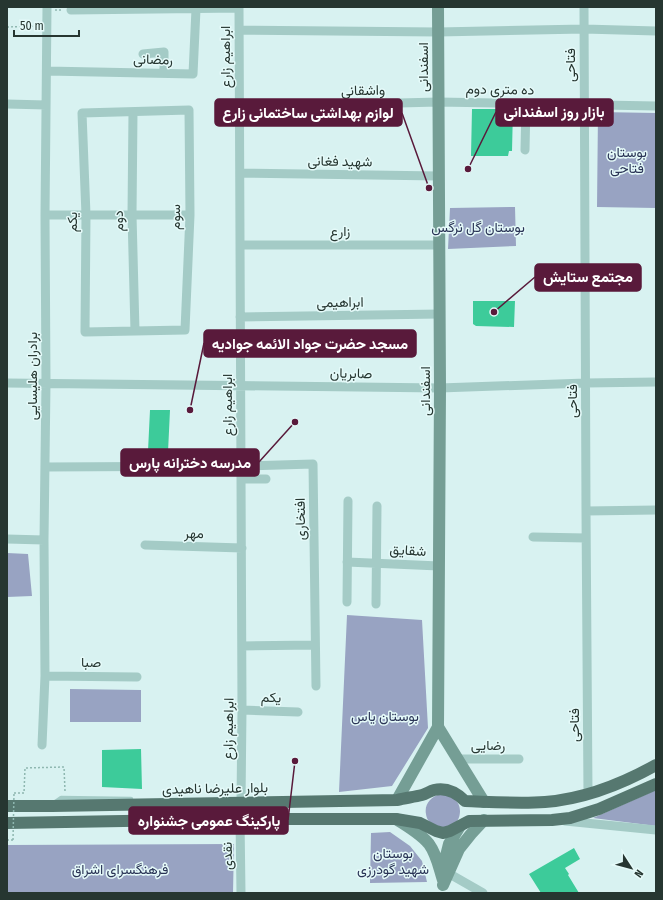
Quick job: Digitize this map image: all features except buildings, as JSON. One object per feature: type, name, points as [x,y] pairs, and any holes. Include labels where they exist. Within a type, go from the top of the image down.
[{"type":"main road","name":"اسفندانی","points":[[438,7],[440,314],[438,727]]},
{"type":"main road","points":[[397,800],[438,727],[484,802],[544,802],[566,800],[592,793],[656,766]]},
{"type":"main road","points":[[623,781],[618,792],[622,796],[628,797]]},
{"type":"main road","points":[[7,823],[240,819],[396,819],[420,823],[443,833],[469,821],[552,820],[570,818],[599,809],[656,784]]},
{"type":"main road","name":"بلوار علیرضا ناهیدی","points":[[7,806],[397,800],[424,795],[433,790],[442,789],[452,791],[465,801],[484,802]]},
{"type":"main road","points":[[592,793],[601,794],[604,800],[599,809]]},
{"type":"main road","points":[[254,819],[259,816],[261,812],[261,808],[255,802]]},
{"type":"main road","points":[[277,819],[274,816],[274,810],[278,804],[282,802]]},
{"type":"main road","points":[[396,819],[429,844],[437,858],[444,883]]},
{"type":"main road","points":[[444,883],[460,850],[471,834],[484,820]]},
{"type":"main road","points":[[444,883],[445,860],[449,844],[460,826]]},
{"type":"street","name":"فتاحی","points":[[584,7],[586,538],[592,793]]},
{"type":"street","name":"برادران هلیسایی","points":[[42,744],[45,676],[44,540],[47,8]]},
{"type":"street","points":[[71,10],[239,8]]},
{"type":"street","name":"ابراهیم زارع","points":[[239,8],[242,548],[241,802]]},
{"type":"street","name":"رمضانی","points":[[47,70],[193,74],[196,9]]},
{"type":"street","points":[[239,30],[438,32],[584,30],[656,31]]},
{"type":"street","points":[[143,54],[164,52],[164,73]]},
{"type":"street","name":"ده متری دوم","points":[[438,102],[656,106]]},
{"type":"street","name":"واشقانی","points":[[240,107],[438,102]]},
{"type":"street","points":[[7,104],[46,105]]},
{"type":"street","points":[[525,150],[526,104]]},
{"type":"street","name":"سوم","points":[[82,113],[189,110],[190,215],[185,330],[85,332]]},
{"type":"street","name":"دوم","points":[[133,112],[132,215],[135,331]]},
{"type":"street","name":"یکم","points":[[82,113],[86,215],[85,332]]},
{"type":"street","name":"شهید فغانی","points":[[240,173],[439,176]]},
{"type":"street","points":[[45,215],[190,215]]},
{"type":"street","name":"زارع","points":[[240,246],[439,245]]},
{"type":"street","name":"ابراهیمی","points":[[240,317],[440,314]]},
{"type":"street","name":"صابریان","points":[[7,383],[440,388],[656,382]]},
{"type":"street","name":"افتخاری","points":[[241,466],[313,464],[316,686]]},
{"type":"street","points":[[45,467],[241,466]]},
{"type":"street","points":[[241,479],[266,478]]},
{"type":"street","points":[[347,602],[348,501]]},
{"type":"street","name":"شقایق","points":[[376,604],[377,506]]},
{"type":"street","points":[[586,511],[656,510]]},
{"type":"street","points":[[533,537],[586,538]]},
{"type":"street","points":[[7,539],[44,540]]},
{"type":"street","name":"مهر","points":[[145,545],[242,548]]},
{"type":"street","name":"شقایق","points":[[347,562],[439,566]]},
{"type":"street","points":[[242,646],[315,644]]},
{"type":"street","name":"صبا","points":[[45,676],[137,677]]},
{"type":"street","name":"یکم","points":[[242,710],[298,712]]},
{"type":"street","name":"رضایی","points":[[458,759],[518,759]]},
{"type":"street","name":"نقدی","points":[[240,819],[242,893]]},
{"type":"street","points":[[552,820],[656,830]]},
{"type":"street","points":[[444,883],[483,893]]},
{"type":"lane","points":[[52,806],[61,798],[139,799],[158,804]]},
{"type":"path","points":[[47,8],[71,10]]},
{"type":"path","points":[[7,27],[47,26]]},
{"type":"path","points":[[7,840],[13,840],[14,793],[24,793],[25,768],[64,767],[66,798]]},
{"type":"green space","name":"بوستان فتاحی","points":[[598,112],[656,113],[656,208],[597,207]]},
{"type":"green space","name":"بوستان گل نرگس","points":[[515,207],[516,246],[448,249],[450,208]]},
{"type":"green space","points":[[7,553],[28,554],[32,596],[7,597]]},
{"type":"green space","name":"بوستان یاس","points":[[347,615],[422,620],[428,728],[392,786],[339,792]]},
{"type":"green space","points":[[70,689],[141,690],[141,722],[70,722]]},
{"type":"green space","points":[[656,790],[656,826],[593,818]]},
{"type":"green space","points":[[440,794],[451,796],[460,807],[457,821],[443,829],[429,821],[426,815],[426,807],[429,801]]},
{"type":"green space","name":"بوستان شهید گودرزی","points":[[390,832],[410,846],[422,861],[427,882],[370,883],[371,833]]},
{"type":"green space","name":"فرهنگسرای اشراق","points":[[234,844],[233,893],[7,893],[7,845]]},
{"type":"place","name":"بازار روز اسفندانی","points":[[468,169]]},
{"type":"place","name":"لوازم بهداشتی ساختمانی زارع","points":[[429,188]]},
{"type":"place","name":"مجتمع ستایش","points":[[494,312]]},
{"type":"place","name":"مسجد حضرت جواد الائمه جوادیه","points":[[190,410]]},
{"type":"place","name":"مدرسه دخترانه پارس","points":[[295,422]]},
{"type":"place","name":"پارکینگ عمومی جشنواره","points":[[295,761]]}]
